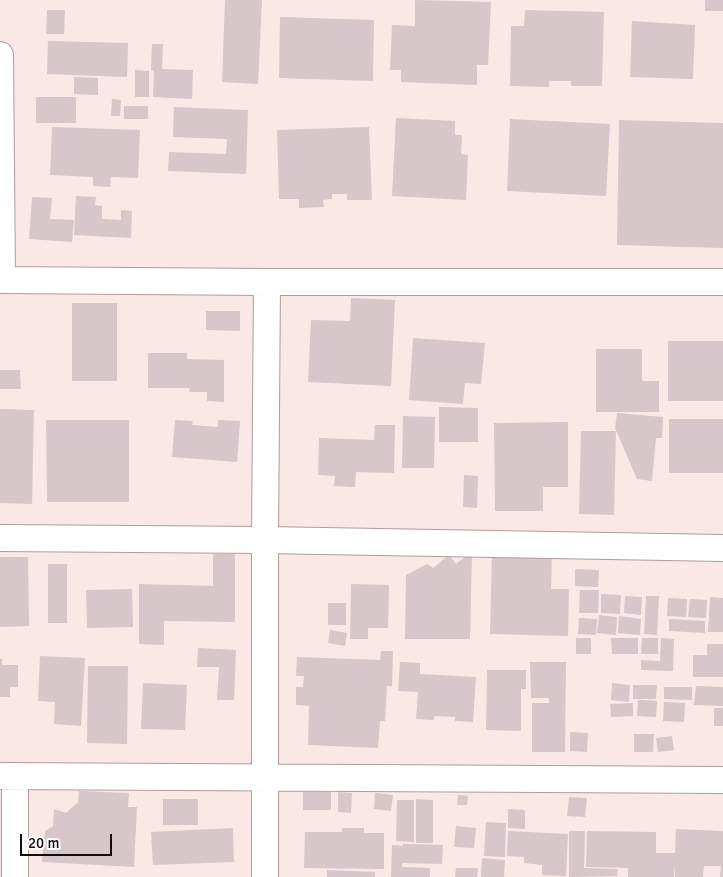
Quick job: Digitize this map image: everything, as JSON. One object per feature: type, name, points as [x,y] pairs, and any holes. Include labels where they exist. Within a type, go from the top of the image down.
[{"type":"street","points":[[0,55],[1,280],[723,282]]},
{"type":"street","points":[[265,877],[267,282]]},
{"type":"street","points":[[0,538],[265,540],[723,548]]},
{"type":"street","points":[[15,877],[8,776],[723,780]]},
{"type":"building","points":[[225,0],[262,0],[258,84],[222,82]]},
{"type":"building","points":[[415,0],[491,2],[488,65],[477,65],[477,85],[401,82],[401,70],[390,70],[392,25],[415,26]]},
{"type":"building","points":[[705,0],[723,0],[723,11],[705,11]]},
{"type":"building","points":[[47,10],[65,10],[64,34],[46,34]]},
{"type":"building","points":[[525,10],[604,12],[602,86],[571,86],[571,81],[549,81],[549,87],[510,86],[511,26],[524,26]]},
{"type":"building","points":[[280,17],[374,20],[373,81],[279,78]]},
{"type":"building","points":[[632,21],[695,25],[693,79],[630,77]]},
{"type":"building","points":[[48,41],[128,43],[127,77],[47,74]]},
{"type":"building","points":[[152,44],[163,44],[162,69],[193,70],[192,99],[153,97]]},
{"type":"building","points":[[135,70],[149,71],[149,97],[135,97]]},
{"type":"building","points":[[74,77],[98,78],[98,95],[74,94]]},
{"type":"building","points":[[36,97],[76,97],[76,123],[36,123]]},
{"type":"building","points":[[112,99],[121,100],[120,116],[111,116]]},
{"type":"building","points":[[124,106],[148,106],[148,119],[124,119]]},
{"type":"building","points":[[174,107],[248,110],[246,174],[168,171],[169,152],[226,154],[227,139],[173,137]]},
{"type":"building","points":[[396,118],[455,121],[455,135],[462,135],[461,154],[468,155],[466,200],[392,196]]},
{"type":"building","points":[[510,119],[610,124],[606,196],[507,191]]},
{"type":"building","points":[[619,120],[723,123],[723,248],[617,245]]},
{"type":"building","points":[[52,127],[140,130],[138,178],[111,177],[110,187],[93,186],[93,177],[50,175]]},
{"type":"building","points":[[369,127],[372,200],[347,200],[347,194],[332,194],[332,199],[323,200],[324,207],[299,208],[299,199],[279,199],[277,130]]},
{"type":"building","points":[[76,196],[96,197],[95,205],[102,206],[102,219],[121,220],[121,210],[132,211],[131,238],[74,235]]},
{"type":"building","points":[[32,197],[52,198],[50,219],[74,220],[72,242],[29,239]]},
{"type":"building","points":[[351,298],[395,300],[391,386],[308,382],[311,320],[350,321]]},
{"type":"building","points":[[72,303],[117,303],[117,381],[72,381]]},
{"type":"building","points":[[206,311],[240,311],[240,331],[206,330]]},
{"type":"building","points":[[413,338],[485,343],[481,384],[465,383],[463,404],[409,400]]},
{"type":"building","points":[[668,341],[723,341],[723,401],[668,401]]},
{"type":"building","points":[[596,349],[642,349],[642,381],[659,381],[659,412],[596,412]]},
{"type":"building","points":[[148,353],[187,353],[187,359],[224,360],[224,402],[207,401],[207,392],[189,392],[190,388],[148,388]]},
{"type":"building","points":[[0,370],[20,370],[21,389],[0,389]]},
{"type":"building","points":[[439,407],[478,408],[478,442],[439,442]]},
{"type":"building","points":[[0,409],[34,410],[32,504],[0,503]]},
{"type":"building","points":[[617,413],[663,417],[662,438],[656,438],[652,481],[637,479],[615,428]]},
{"type":"building","points":[[403,416],[435,417],[434,468],[402,468]]},
{"type":"building","points":[[669,419],[723,419],[723,473],[669,473]]},
{"type":"building","points":[[46,420],[129,420],[129,502],[47,502]]},
{"type":"building","points":[[175,420],[193,421],[192,425],[218,427],[218,420],[240,421],[237,462],[172,457]]},
{"type":"building","points":[[568,422],[568,487],[543,487],[543,511],[495,511],[494,423]]},
{"type":"building","points":[[375,425],[395,425],[394,473],[356,472],[355,487],[334,486],[335,476],[318,475],[319,438],[374,440]]},
{"type":"building","points":[[581,431],[616,431],[614,515],[579,514]]},
{"type":"building","points":[[464,475],[478,476],[477,508],[463,507]]},
{"type":"building","points":[[492,551],[552,552],[551,589],[569,589],[568,636],[490,634]]},
{"type":"building","points":[[472,552],[470,639],[405,639],[406,575],[427,564],[433,568],[449,555],[456,564]]},
{"type":"building","points":[[213,554],[235,554],[235,622],[164,621],[164,645],[139,644],[139,584],[213,586]]},
{"type":"building","points":[[0,557],[28,557],[29,626],[0,627]]},
{"type":"building","points":[[48,564],[67,564],[67,623],[48,623]]},
{"type":"building","points":[[575,569],[599,570],[598,587],[575,586]]},
{"type":"building","points":[[351,584],[389,585],[388,628],[368,628],[368,639],[350,639]]},
{"type":"building","points":[[132,589],[133,627],[87,628],[86,590]]},
{"type":"building","points":[[580,590],[599,590],[598,613],[579,613]]},
{"type":"building","points":[[601,594],[621,595],[620,614],[601,613]]},
{"type":"building","points":[[625,596],[642,597],[641,615],[624,613]]},
{"type":"building","points":[[646,596],[659,596],[657,635],[644,634]]},
{"type":"building","points":[[710,597],[723,598],[723,632],[708,632]]},
{"type":"building","points":[[668,598],[687,599],[686,617],[667,616]]},
{"type":"building","points":[[690,599],[707,600],[706,618],[688,617]]},
{"type":"building","points":[[328,603],[346,603],[346,625],[328,625]]},
{"type":"building","points":[[599,615],[617,617],[616,635],[597,633]]},
{"type":"building","points":[[619,616],[641,619],[640,635],[618,633]]},
{"type":"building","points":[[579,618],[597,619],[596,635],[578,634]]},
{"type":"building","points":[[669,619],[705,621],[705,633],[669,631]]},
{"type":"building","points":[[330,630],[347,633],[345,646],[328,643]]},
{"type":"building","points":[[576,638],[591,638],[591,654],[576,654]]},
{"type":"building","points":[[611,638],[638,638],[638,654],[612,654]]},
{"type":"building","points":[[642,638],[658,638],[658,654],[641,654]]},
{"type":"building","points":[[661,638],[674,639],[673,671],[641,670],[641,660],[660,661]]},
{"type":"building","points":[[707,644],[723,644],[723,677],[693,677],[693,655],[707,655]]},
{"type":"building","points":[[198,648],[236,650],[234,700],[217,700],[219,667],[197,667]]},
{"type":"building","points":[[381,651],[393,651],[392,686],[387,686],[385,721],[380,721],[378,748],[308,745],[309,706],[296,705],[296,687],[303,687],[304,676],[296,676],[297,657],[380,660]]},
{"type":"building","points":[[40,656],[85,658],[81,726],[54,724],[55,702],[38,701]]},
{"type":"building","points":[[0,659],[2,659],[2,665],[18,665],[18,687],[10,687],[10,697],[0,697]]},
{"type":"building","points":[[400,662],[420,663],[420,674],[476,677],[473,722],[455,721],[455,717],[434,716],[434,720],[416,719],[418,692],[398,691]]},
{"type":"building","points":[[530,662],[566,662],[565,752],[532,752],[532,703],[549,703],[549,698],[531,698]]},
{"type":"building","points":[[88,666],[128,666],[127,744],[87,743]]},
{"type":"building","points":[[487,670],[526,670],[526,689],[521,689],[521,731],[486,730]]},
{"type":"building","points":[[143,683],[187,685],[185,730],[141,729]]},
{"type":"building","points":[[612,683],[630,685],[629,702],[611,700]]},
{"type":"building","points":[[633,685],[657,685],[656,699],[633,699]]},
{"type":"building","points":[[696,686],[723,687],[723,706],[694,705]]},
{"type":"building","points":[[664,687],[692,687],[692,700],[664,699]]},
{"type":"building","points":[[638,700],[657,701],[656,717],[637,716]]},
{"type":"building","points":[[664,702],[685,703],[684,722],[663,721]]},
{"type":"building","points":[[633,703],[633,716],[611,717],[610,704]]},
{"type":"building","points":[[714,708],[723,708],[723,726],[714,726]]},
{"type":"building","points":[[570,732],[588,733],[587,752],[570,751]]},
{"type":"building","points":[[634,734],[654,734],[653,752],[634,752]]},
{"type":"building","points":[[672,736],[674,750],[658,752],[656,738]]},
{"type":"building","points":[[79,791],[129,793],[128,807],[137,807],[134,867],[42,862],[45,831],[53,826],[54,809],[66,813],[78,802]]},
{"type":"building","points":[[303,792],[331,792],[331,810],[303,810]]},
{"type":"building","points":[[338,792],[352,793],[351,813],[338,812]]},
{"type":"building","points":[[375,793],[393,795],[391,811],[374,809]]},
{"type":"building","points":[[458,795],[468,796],[467,805],[457,805]]},
{"type":"building","points":[[569,797],[587,798],[585,817],[567,816]]},
{"type":"building","points":[[163,799],[198,799],[198,825],[163,825]]},
{"type":"building","points":[[416,799],[433,800],[433,843],[416,843]]},
{"type":"building","points":[[397,800],[414,800],[414,842],[396,841]]},
{"type":"building","points":[[508,809],[525,810],[525,829],[508,828]]},
{"type":"building","points":[[486,822],[506,823],[505,857],[484,856]]},
{"type":"building","points":[[456,826],[476,828],[474,848],[454,847]]},
{"type":"building","points":[[233,828],[234,862],[153,865],[151,832]]},
{"type":"building","points":[[342,828],[364,828],[364,833],[384,833],[384,869],[304,868],[305,832],[342,832]]},
{"type":"building","points":[[676,829],[723,831],[723,877],[720,877],[721,866],[704,866],[703,877],[675,877],[675,864],[674,877],[628,877],[628,868],[586,867],[587,831],[656,832],[656,853],[675,853]]},
{"type":"building","points":[[508,831],[568,834],[566,876],[542,875],[542,865],[524,863],[524,857],[507,856]]},
{"type":"building","points":[[569,831],[585,831],[584,868],[618,869],[617,876],[569,877]]},
{"type":"building","points":[[403,844],[443,845],[442,864],[402,863],[402,867],[430,868],[430,877],[391,877],[392,845],[403,846]]},
{"type":"building","points":[[482,858],[505,860],[504,877],[481,877]]},
{"type":"building","points":[[456,868],[478,868],[477,877],[455,877]]},
{"type":"building","points":[[327,870],[375,872],[375,877],[327,877]]}]
